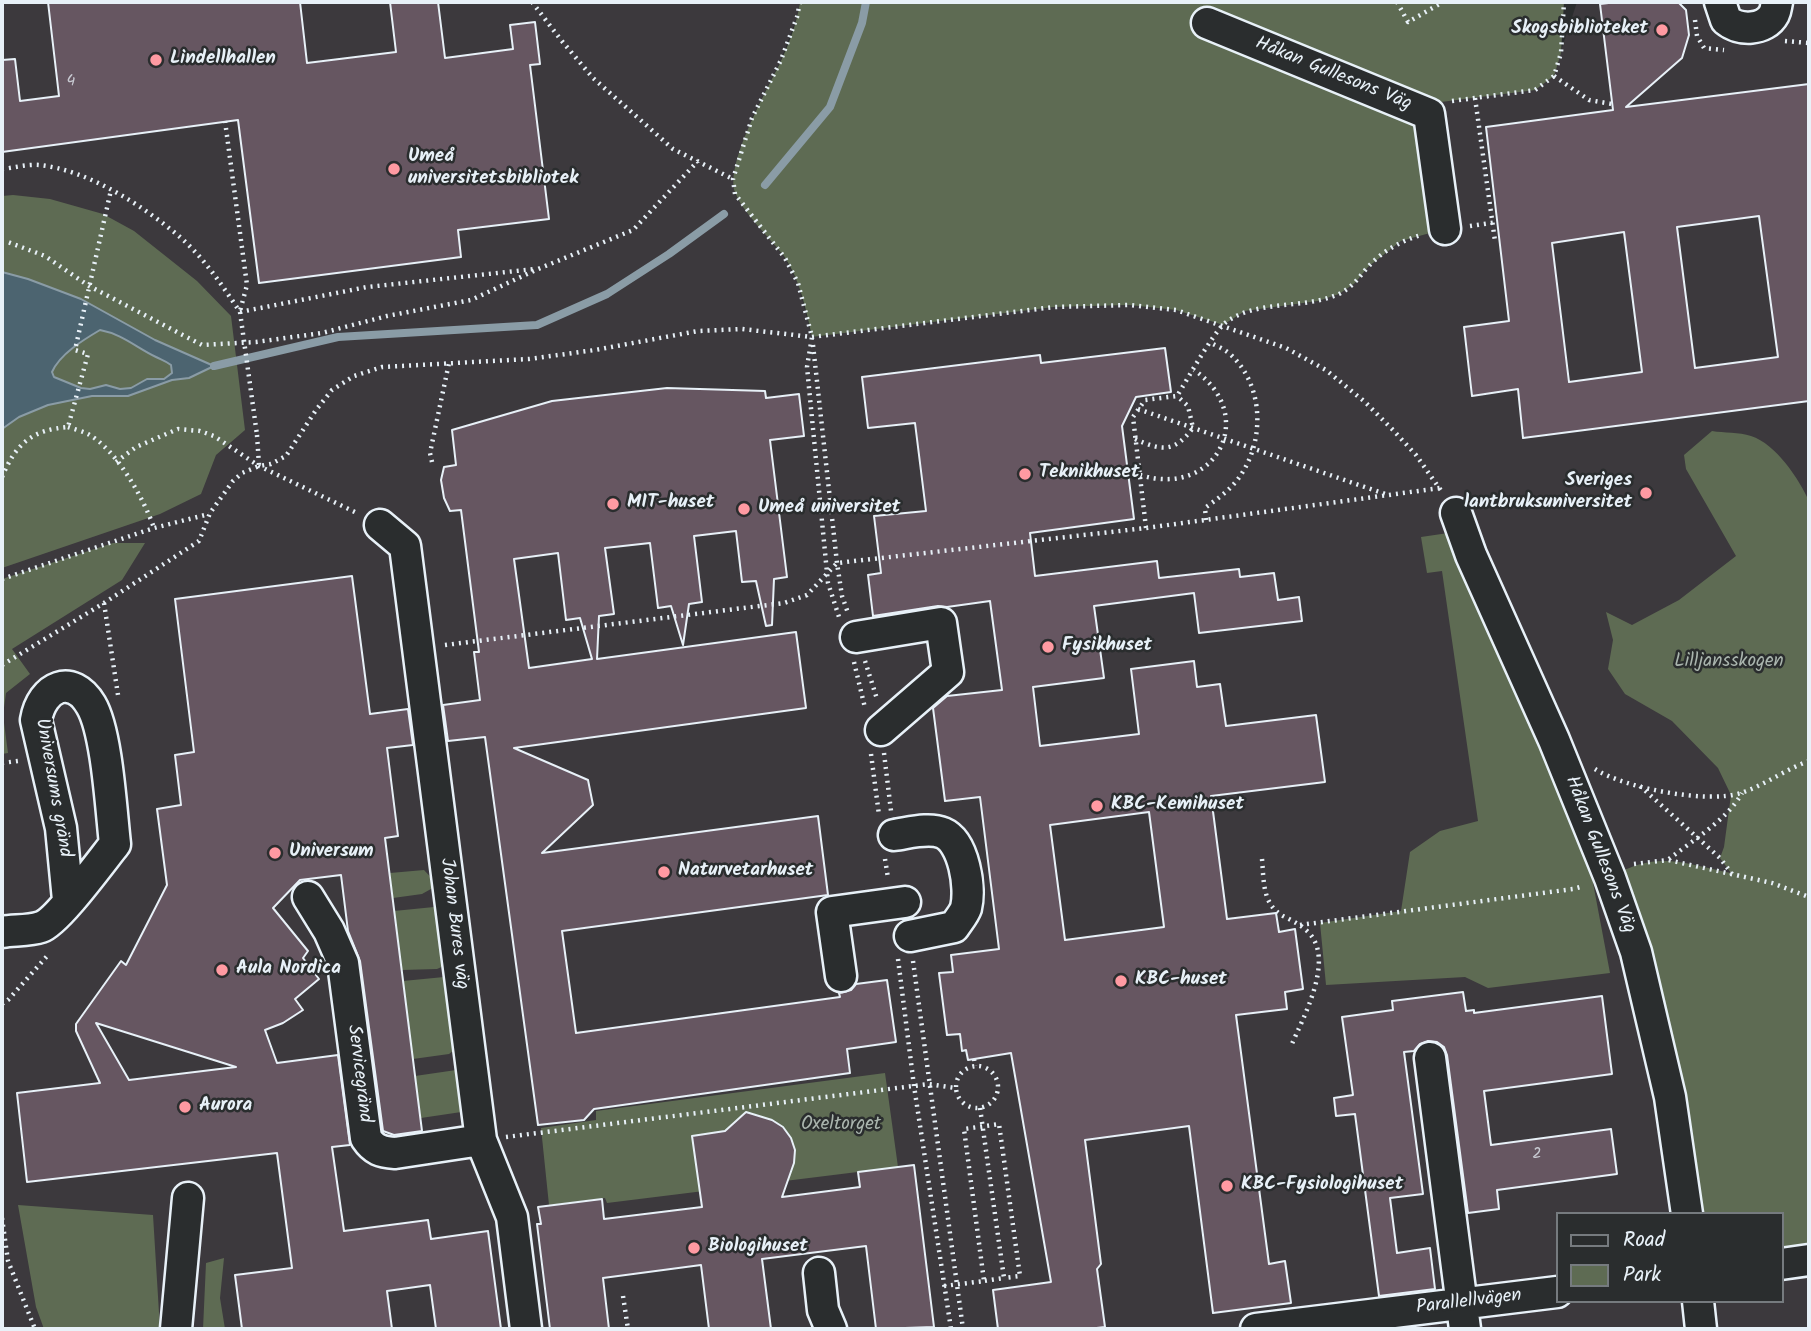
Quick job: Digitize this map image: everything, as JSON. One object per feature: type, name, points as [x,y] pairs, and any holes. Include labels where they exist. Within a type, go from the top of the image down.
[{"type":"street","points":[[1720,2],[1726,20],[1741,28],[1765,23],[1774,15],[1777,2]]},
{"type":"street","name":"Håkan Gullesons Väg","points":[[1207,23],[1429,114],[1445,229]]},
{"type":"street","name":"Håkan Gullesons Väg","points":[[1456,513],[1471,555],[1554,740],[1610,878],[1636,951],[1670,1097],[1687,1212]]},
{"type":"street","name":"Johan Bures väg","points":[[380,525],[405,546],[481,1140],[512,1217],[526,1329]]},
{"type":"street","points":[[856,637],[941,624],[948,672],[881,730]]},
{"type":"street","name":"Universums gränd","points":[[2,932],[43,927],[68,900],[115,844],[98,721],[85,696],[77,690],[65,688],[53,689],[44,696],[36,720],[61,828],[68,900]]},
{"type":"street","points":[[894,835],[940,832],[953,838],[961,851],[967,891],[966,909],[954,927],[910,936]]},
{"type":"street","name":"Servicegränd","points":[[308,897],[329,931],[343,963],[366,1139],[373,1148],[383,1153],[481,1140]]},
{"type":"street","points":[[841,976],[832,912],[905,902]]},
{"type":"street","points":[[1430,1058],[1463,1316]]},
{"type":"street","points":[[176,1329],[188,1198]]},
{"type":"street","points":[[1783,1264],[1809,1260]]},
{"type":"street","points":[[819,1273],[823,1310],[831,1329]]},
{"type":"street","name":"Parallellvägen","points":[[1256,1329],[1463,1316],[1556,1292]]},
{"type":"street","points":[[1698,1303],[1701,1329]]},
{"type":"path","points":[[532,2],[593,78],[673,149],[733,179]]},
{"type":"path","points":[[800,2],[781,61],[751,118],[733,179],[735,194],[785,258],[805,303],[812,337]]},
{"type":"path","points":[[1397,2],[1408,22],[1443,2]]},
{"type":"path","points":[[1429,114],[1434,106],[1441,102],[1535,90],[1553,76],[1561,53],[1564,2]]},
{"type":"path","points":[[1553,76],[1588,100],[1612,104]]},
{"type":"path","points":[[1475,98],[1495,241]]},
{"type":"path","points":[[225,121],[247,285],[240,312],[259,466]]},
{"type":"path","points":[[2,242],[45,256],[89,286],[202,345],[256,342],[322,333],[387,316],[471,300],[633,230],[698,162]]},
{"type":"path","points":[[2,169],[37,165],[74,171],[111,190],[180,237],[215,275],[240,312]]},
{"type":"path","points":[[68,427],[88,354],[75,350],[111,190]]},
{"type":"path","points":[[1177,396],[1223,325],[1245,312],[1318,301],[1339,293],[1355,283],[1368,267],[1401,241],[1445,229]]},
{"type":"path","points":[[240,312],[367,287],[538,269]]},
{"type":"path","points":[[2,666],[199,541],[210,513],[233,481],[242,474],[286,456],[332,390],[354,376],[382,367],[529,359],[698,331],[742,329],[812,337],[1054,307],[1129,305],[1176,310],[1286,348],[1326,370],[1365,402],[1416,455],[1456,513]]},
{"type":"path","points":[[1206,520],[1205,508],[1225,494],[1239,478],[1257,437],[1258,419],[1252,388],[1239,364],[1228,352],[1211,343]]},
{"type":"path","points":[[432,462],[430,453],[449,363]]},
{"type":"path","points":[[1140,475],[1166,481],[1192,475],[1212,459],[1224,438],[1225,415],[1219,394],[1205,377],[1194,370]]},
{"type":"path","points":[[1146,528],[1133,417],[1145,400],[1177,396],[1188,406],[1193,428]]},
{"type":"path","points":[[1138,409],[1389,495]]},
{"type":"path","points":[[2,477],[10,458],[29,438],[47,428],[68,427],[90,435],[116,462],[143,500],[155,528]]},
{"type":"path","points":[[1135,439],[1161,448],[1174,447],[1182,442],[1193,428]]},
{"type":"path","points":[[116,462],[136,447],[178,429],[200,431],[214,436],[259,466],[380,525]]},
{"type":"path","points":[[418,649],[784,603],[807,595],[837,563],[1146,528],[1440,488]]},
{"type":"path","points":[[2,579],[155,528],[210,513]]},
{"type":"path","points":[[1554,740],[1598,771],[1676,795],[1731,795],[1743,792],[1809,761]]},
{"type":"path","points":[[1639,785],[1697,837],[1732,874]]},
{"type":"path","points":[[1668,860],[1737,802],[1743,792]]},
{"type":"path","points":[[1262,859],[1267,899],[1273,909],[1300,925],[1312,936],[1318,965],[1317,982],[1291,1045]]},
{"type":"path","points":[[1300,925],[1573,889],[1610,878],[1633,864],[1668,860],[1772,883],[1809,897]]},
{"type":"path","points":[[974,1059],[975,1066]]},
{"type":"path","points":[[975,1066],[992,1071],[999,1083],[996,1097],[986,1107],[972,1108],[960,1101],[956,1088],[958,1077],[967,1068],[975,1066]]},
{"type":"path","points":[[481,1140],[929,1084],[956,1088]]},
{"type":"path","points":[[980,1108],[1004,1278]]},
{"type":"path","points":[[944,1286],[984,1281],[1020,1276],[999,1125],[964,1129],[984,1281]]},
{"type":"path","points":[[2,1218],[8,1261],[34,1329]]},
{"type":"path","points":[[623,1296],[628,1329]]},
{"type":"shaded area","name":"Umeå universitet","points":[[2,2],[800,2],[781,60],[752,118],[735,194],[785,258],[798,283],[812,337],[1054,307],[1129,305],[1176,310],[1223,325],[1245,311],[1318,301],[1355,283],[1368,267],[1401,241],[1445,229],[1434,106],[1441,102],[1552,78],[1577,2],[1809,2],[1809,1329],[2,1329]]},
{"type":"green space","points":[[800,2],[1564,2],[1561,53],[1554,76],[1535,90],[1441,102],[1434,106],[1445,229],[1401,241],[1339,294],[1318,301],[1245,311],[1223,325],[1176,310],[1129,305],[1054,307],[812,337],[802,295],[790,265],[744,208],[735,192],[734,180],[741,146],[787,48]]},
{"type":"green space","points":[[2,196],[50,199],[103,214],[134,231],[197,281],[231,316],[245,430],[216,455],[201,494],[160,514],[2,568]]},
{"type":"green space","name":"Lilljansskogen","points":[[1712,431],[1746,435],[1760,440],[1778,454],[1809,501],[1809,1260],[1783,1264],[1783,1212],[1687,1212],[1610,878],[1593,883],[1610,973],[1488,988],[1465,977],[1326,985],[1320,923],[1401,911],[1410,852],[1440,831],[1478,821],[1442,571],[1427,573],[1421,537],[1462,531],[1611,877],[1627,869],[1656,861],[1684,863],[1731,873],[1720,858],[1731,795],[1718,768],[1672,721],[1625,694],[1608,669],[1613,640],[1606,612],[1632,625],[1679,600],[1736,556],[1686,469],[1684,455]]},
{"type":"green space","points":[[113,543],[145,543],[122,580],[12,649],[30,674],[6,693],[3,715],[8,753],[2,754],[2,579]]},
{"type":"green space","points":[[424,870],[438,885],[422,894],[393,898],[390,873]]},
{"type":"green space","points":[[434,907],[440,913],[446,965],[437,969],[402,970],[394,911]]},
{"type":"green space","points":[[444,977],[451,984],[458,1047],[449,1054],[413,1059],[403,981]]},
{"type":"green space","points":[[463,1069],[468,1111],[421,1118],[415,1076]]},
{"type":"green space","name":"Oxeltorget","points":[[885,1073],[898,1167],[607,1203],[605,1198],[549,1205],[541,1128],[596,1120],[596,1111]]},
{"type":"green space","points":[[18,1205],[153,1215],[160,1329],[44,1329],[36,1307]]},
{"type":"green space","points":[[224,1258],[220,1298],[225,1329],[203,1329],[206,1263]]},
{"type":"water","points":[[2,272],[81,299],[155,340],[214,366],[189,378],[172,380],[128,396],[92,396],[48,405],[19,417],[2,429]],"holes":[[[100,330],[167,362],[171,365],[172,373],[164,379],[147,379],[131,388],[120,389],[106,385],[81,388],[54,377],[52,372],[56,365],[73,348]]]},
{"type":"building","name":"Umeå universitetsbibliotek","points":[[48,2],[300,2],[307,63],[396,52],[390,2],[438,2],[445,58],[513,49],[510,25],[535,22],[540,64],[530,65],[549,219],[458,230],[461,257],[259,283],[238,120],[2,152],[2,60],[15,59],[20,101],[59,96]]},
{"type":"building","points":[[1678,2],[1686,10],[1689,35],[1682,58],[1626,107],[1809,84],[1809,401],[1523,438],[1518,389],[1472,396],[1464,327],[1509,321],[1486,127],[1613,110],[1600,4]],"holes":[[[1759,216],[1778,357],[1695,368],[1677,227]],[[1624,232],[1642,372],[1569,382],[1552,243]]]},
{"type":"building","points":[[1165,348],[1171,392],[1136,397],[1122,426],[1134,519],[1030,533],[1035,576],[1157,561],[1159,578],[1239,569],[1240,577],[1274,573],[1278,600],[1299,597],[1302,621],[1199,633],[1194,593],[1094,606],[1104,678],[1033,687],[1040,746],[1139,734],[1131,669],[1194,661],[1197,687],[1220,684],[1226,726],[1316,715],[1325,782],[1211,796],[1227,919],[1276,913],[1279,932],[1295,929],[1303,989],[1285,992],[1287,1009],[1236,1015],[1269,1264],[1285,1261],[1291,1303],[1213,1313],[1189,1126],[1085,1140],[1101,1264],[1097,1269],[1105,1327],[998,1329],[993,1290],[1051,1282],[1011,1053],[968,1060],[966,1050],[962,1051],[960,1034],[947,1035],[939,973],[953,972],[951,955],[999,949],[980,797],[945,801],[933,708],[947,696],[1002,690],[990,601],[873,616],[868,575],[881,573],[874,516],[926,511],[915,423],[868,428],[862,377],[1040,355],[1041,363]],"holes":[[[1149,812],[1164,927],[1065,940],[1050,825]]]},
{"type":"building","points":[[667,388],[765,391],[766,398],[799,394],[804,436],[770,440],[787,577],[774,579],[772,625],[766,626],[756,581],[742,582],[736,531],[694,536],[702,602],[689,604],[683,645],[671,606],[658,608],[650,543],[605,548],[614,614],[599,616],[597,659],[796,632],[806,708],[514,748],[588,780],[593,805],[542,853],[818,816],[828,895],[562,931],[576,1033],[840,997],[839,993],[851,990],[856,984],[887,980],[896,1042],[847,1049],[850,1073],[594,1109],[584,1120],[538,1125],[485,737],[448,741],[443,705],[480,700],[474,652],[479,652],[461,510],[450,511],[444,498],[441,480],[444,467],[456,465],[452,430],[552,401]],"holes":[[[558,553],[566,620],[580,618],[592,659],[529,668],[514,559]]]},
{"type":"building","points":[[352,576],[370,714],[408,709],[413,745],[387,748],[398,836],[385,838],[422,1131],[394,1135],[383,1131],[360,961],[348,931],[341,875],[300,880],[273,908],[308,951],[303,958],[319,979],[295,999],[303,1010],[283,1023],[265,1030],[277,1063],[338,1055],[350,1145],[332,1147],[344,1231],[428,1220],[431,1239],[488,1231],[501,1329],[436,1329],[430,1285],[387,1291],[392,1329],[242,1329],[235,1275],[292,1268],[277,1153],[27,1182],[17,1093],[100,1083],[76,1031],[76,1024],[121,961],[126,965],[167,885],[157,809],[181,805],[175,755],[194,752],[175,599]],"holes":[[[96,1023],[236,1067],[129,1080]]]},
{"type":"building","points":[[1463,992],[1466,1011],[1474,1010],[1474,1013],[1602,996],[1612,1074],[1484,1091],[1491,1145],[1611,1129],[1617,1174],[1497,1190],[1499,1209],[1468,1213],[1444,1047],[1437,1042],[1428,1041],[1420,1044],[1414,1051],[1404,1052],[1423,1194],[1390,1198],[1397,1253],[1430,1248],[1435,1289],[1379,1296],[1355,1114],[1336,1116],[1334,1098],[1353,1095],[1342,1017],[1393,1010],[1392,1001]]},
{"type":"building","name":"Biologihuset","points":[[746,1112],[772,1120],[783,1127],[791,1138],[795,1150],[794,1163],[782,1197],[860,1187],[858,1172],[914,1165],[934,1327],[876,1329],[866,1246],[762,1259],[771,1329],[709,1329],[701,1265],[603,1278],[609,1329],[550,1329],[537,1224],[541,1224],[538,1207],[602,1199],[604,1219],[702,1207],[692,1136],[725,1131]]},
{"type":"waterway","points":[[765,185],[830,107],[862,23],[866,2]]},
{"type":"waterway","points":[[214,366],[338,337],[537,325],[607,294],[724,214]]},
{"type":"place","name":"Skogsbiblioteket","points":[[1662,30]]},
{"type":"place","name":"Lindellhallen","points":[[156,60]]},
{"type":"place","name":"Umeå universitetsbibliotek","points":[[394,169]]},
{"type":"place","name":"Teknikhuset","points":[[1025,474]]},
{"type":"place","name":"Sveriges lantbruksuniversitet","points":[[1646,493]]},
{"type":"place","name":"MIT-huset","points":[[613,504]]},
{"type":"place","name":"Umeå universitet","points":[[744,509]]},
{"type":"place","name":"Fysikhuset","points":[[1048,647]]},
{"type":"place","name":"KBC-Kemihuset","points":[[1097,806]]},
{"type":"place","name":"Universum","points":[[275,853]]},
{"type":"place","name":"Naturvetarhuset","points":[[664,872]]},
{"type":"place","name":"Aula Nordica","points":[[222,970]]},
{"type":"place","name":"KBC-huset","points":[[1121,981]]},
{"type":"place","name":"Aurora","points":[[185,1107]]},
{"type":"place","name":"KBC-Fysiologihuset","points":[[1227,1186]]},
{"type":"place","name":"Biologihuset","points":[[694,1248]]}]
